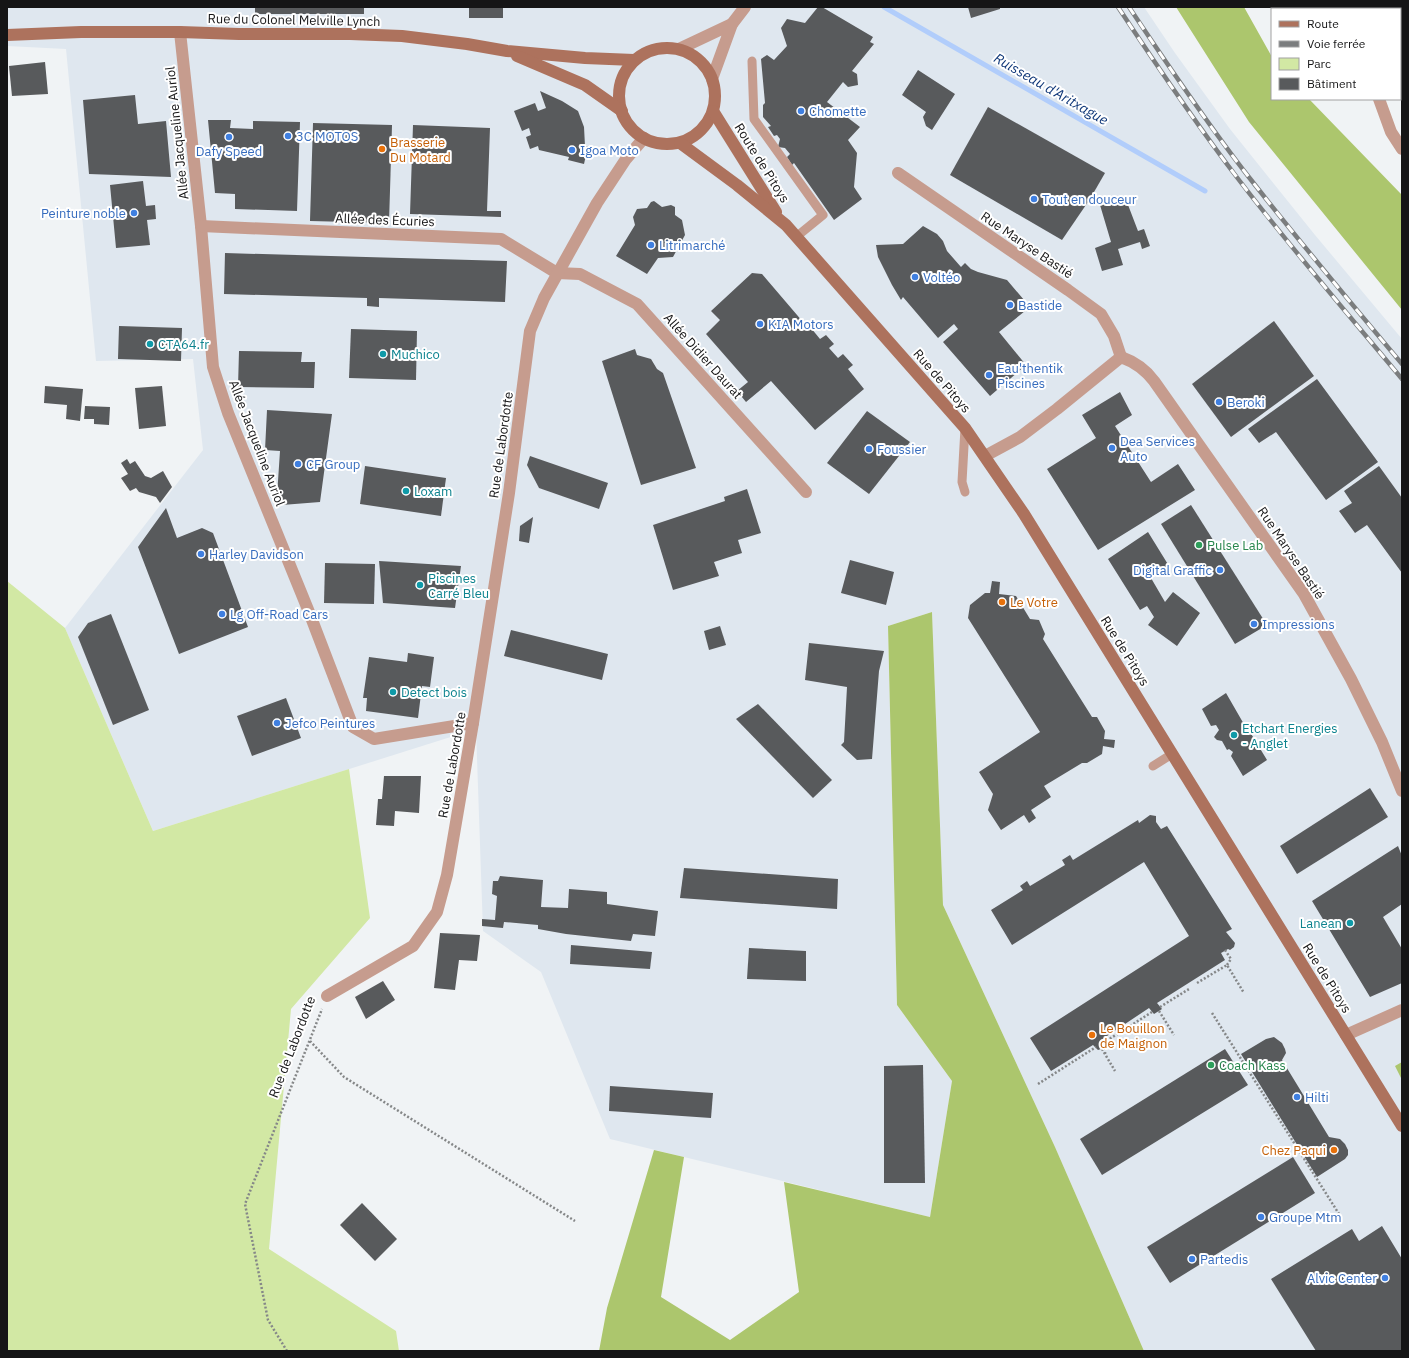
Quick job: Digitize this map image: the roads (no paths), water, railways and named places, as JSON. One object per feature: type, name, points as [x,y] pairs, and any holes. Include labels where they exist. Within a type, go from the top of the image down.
[{"type":"street","points":[[712,79],[732,24],[745,7]]},
{"type":"street","points":[[679,49],[732,24]]},
{"type":"street","name":"Rue du Colonel Melville Lynch","points":[[7,35],[81,32],[180,32],[402,36],[467,44],[507,51],[585,58],[634,60]]},
{"type":"street","name":"Allée Jacqueline Auriol","points":[[180,32],[201,226],[213,367],[228,413],[353,727],[374,739],[473,724]]},
{"type":"street","points":[[668,47],[679,49],[694,55],[705,66],[712,79],[716,95],[713,111],[705,125],[694,136],[680,143],[662,144],[644,138],[630,127],[622,112],[619,98],[620,84],[626,71],[634,60],[644,53],[668,47]]},
{"type":"street","name":"Rue du Colonel Melville Lynch","points":[[507,51],[585,85],[622,112]]},
{"type":"street","points":[[1379,100],[1391,132],[1402,149]]},
{"type":"street","name":"Route de Pitoys","points":[[713,111],[782,221]]},
{"type":"street","name":"Rue de Labordotte","points":[[327,996],[413,946],[437,912],[447,875],[473,724],[508,501],[530,331],[544,298],[557,273],[608,185],[626,159],[644,138]]},
{"type":"street","name":"Route de Pitoys","points":[[680,143],[782,221]]},
{"type":"street","name":"Rue Maryse Bastié","points":[[898,173],[1101,314],[1114,336],[1121,357],[1135,362],[1149,374],[1304,594],[1351,679],[1382,742],[1402,791]]},
{"type":"street","name":"Rue de Pitoys","points":[[782,221],[965,428],[985,456],[1024,514],[1402,1126]]},
{"type":"street","name":"Allée des Écuries","points":[[201,226],[501,239],[557,273]]},
{"type":"street","name":"Allée Didier Daurat","points":[[557,273],[580,274],[637,304],[806,492]]},
{"type":"street","points":[[985,456],[1020,437],[1121,357]]},
{"type":"street","points":[[1346,1035],[1402,1010]]},
{"type":"lane","points":[[752,61],[754,119],[823,215],[796,237]]},
{"type":"lane","points":[[965,428],[962,482],[965,492]]},
{"type":"lane","points":[[1153,766],[1172,754]]},
{"type":"waterway","name":"Ruisseau d'Aritxague","points":[[884,7],[1205,191]]},
{"type":"railway","points":[[1118,7],[1207,138],[1239,180],[1402,379]]},
{"type":"railway","points":[[1129,7],[1232,156],[1402,364]]},
{"type":"place","name":"Chomette","points":[[801,111]]},
{"type":"place","name":"3C MOTOS","points":[[288,136]]},
{"type":"place","name":"Dafy Speed","points":[[229,137]]},
{"type":"place","name":"Brasserie Du Motard","points":[[382,149]]},
{"type":"place","name":"Igoa Moto","points":[[572,150]]},
{"type":"place","name":"Tout en douceur","points":[[1034,199]]},
{"type":"place","name":"Peinture noble","points":[[134,213]]},
{"type":"place","name":"Litrimarché","points":[[651,245]]},
{"type":"place","name":"Voltéo","points":[[915,277]]},
{"type":"place","name":"Bastide","points":[[1010,305]]},
{"type":"place","name":"KIA Motors","points":[[760,324]]},
{"type":"place","name":"CTA64.fr","points":[[150,344]]},
{"type":"place","name":"Muchico","points":[[383,354]]},
{"type":"place","name":"Eau'thentik Piscines","points":[[989,375]]},
{"type":"place","name":"Beroki","points":[[1219,402]]},
{"type":"place","name":"Dea Services Auto","points":[[1112,448]]},
{"type":"place","name":"Foussier","points":[[869,449]]},
{"type":"place","name":"CF Group","points":[[298,464]]},
{"type":"place","name":"Loxam","points":[[406,491]]},
{"type":"place","name":"Pulse Lab","points":[[1199,545]]},
{"type":"place","name":"Harley Davidson","points":[[201,554]]},
{"type":"place","name":"Digital Graffic","points":[[1220,570]]},
{"type":"place","name":"Piscines Carré Bleu","points":[[420,585]]},
{"type":"place","name":"Le Votre","points":[[1002,602]]},
{"type":"place","name":"Lg Off-Road Cars","points":[[222,614]]},
{"type":"place","name":"Impressions","points":[[1254,624]]},
{"type":"place","name":"Detect bois","points":[[393,692]]},
{"type":"place","name":"Jefco Peintures","points":[[277,723]]},
{"type":"place","name":"Etchart Energies - Anglet","points":[[1234,735]]},
{"type":"place","name":"Lanean","points":[[1350,923]]},
{"type":"place","name":"Le Bouillon de Maignon","points":[[1092,1035]]},
{"type":"place","name":"Coach Kass","points":[[1211,1065]]},
{"type":"place","name":"Hilti","points":[[1297,1097]]},
{"type":"place","name":"Chez Paqui","points":[[1334,1150]]},
{"type":"place","name":"Groupe Mtm","points":[[1261,1217]]},
{"type":"place","name":"Partedis","points":[[1192,1259]]},
{"type":"place","name":"Alvic Center","points":[[1385,1278]]}]
